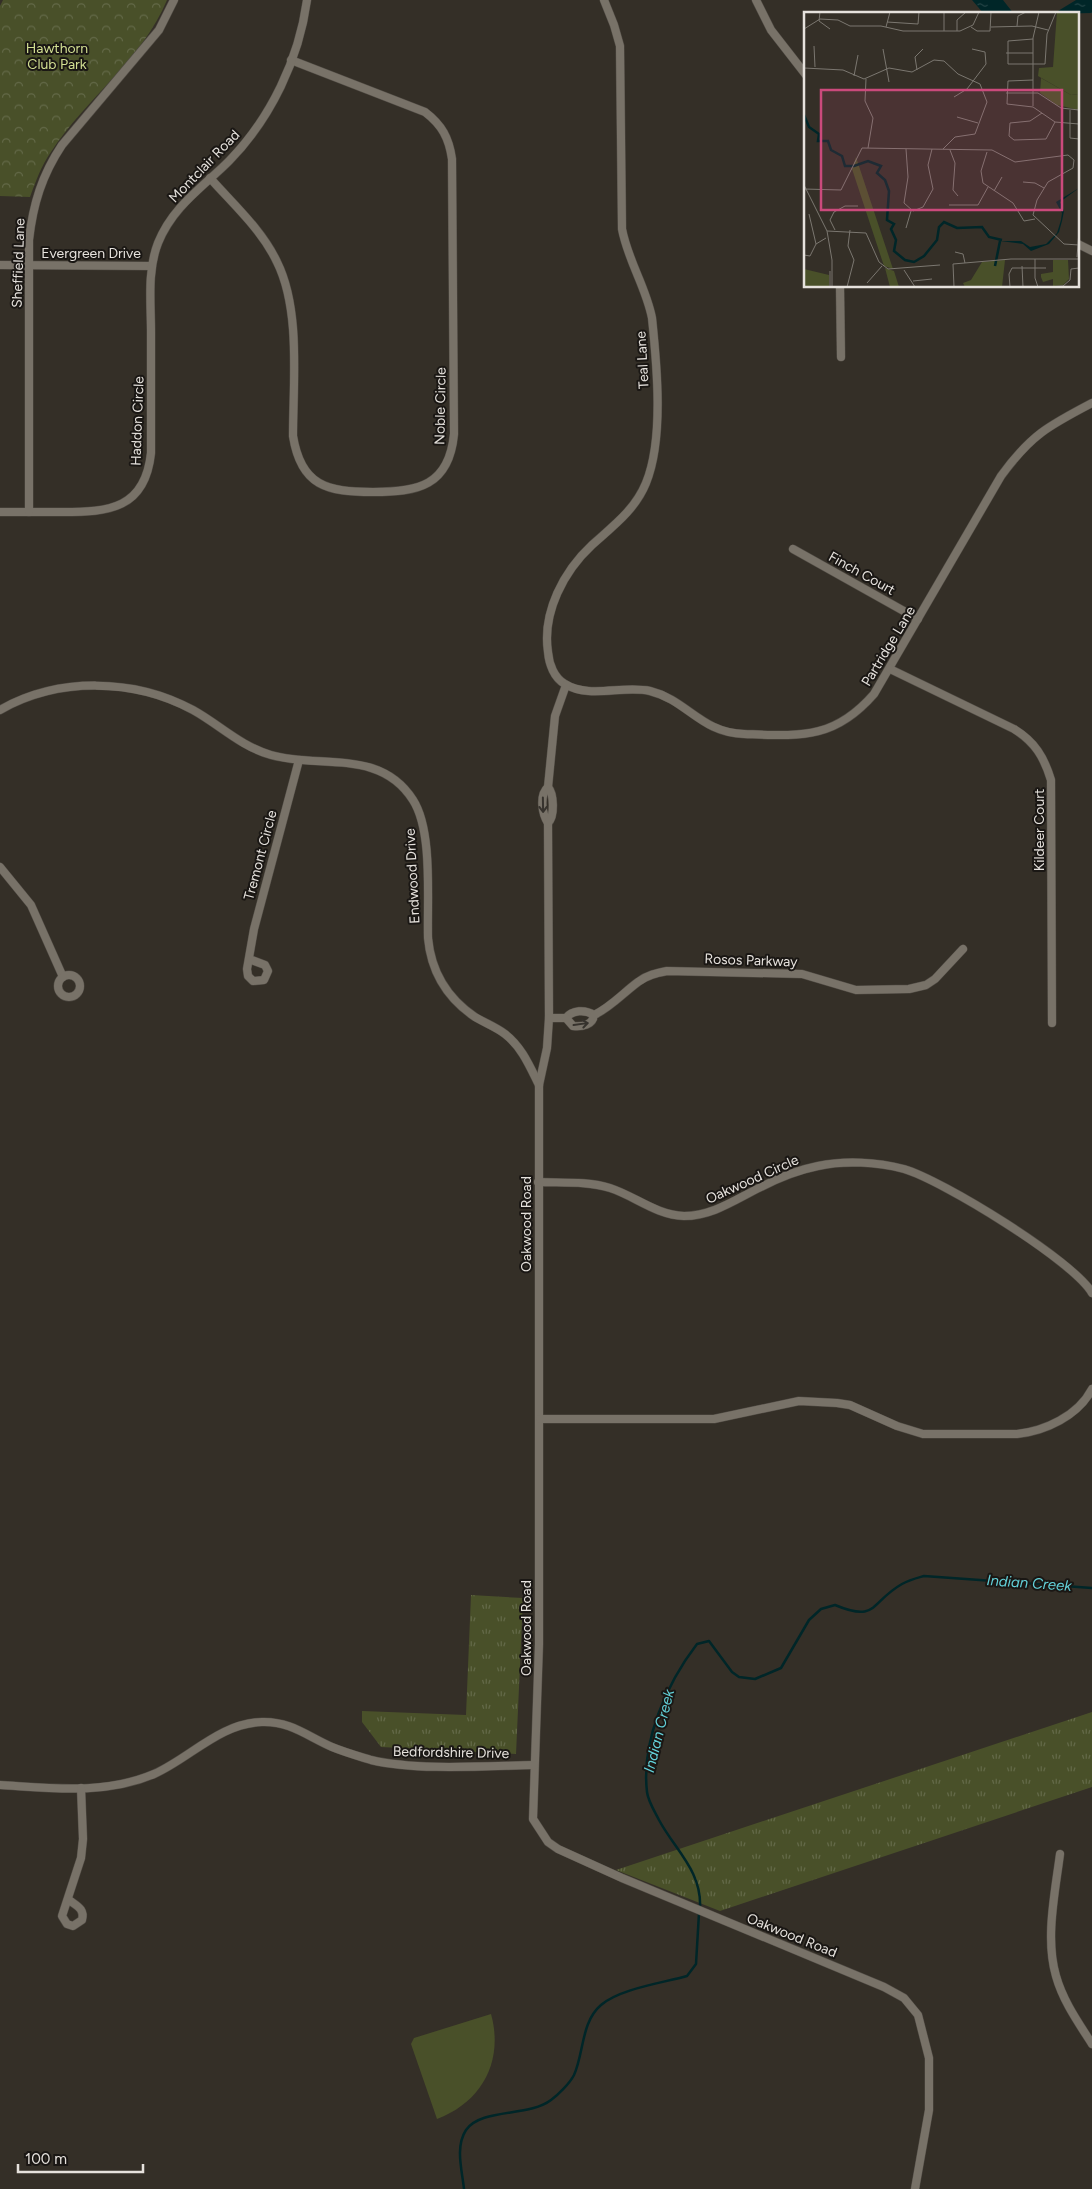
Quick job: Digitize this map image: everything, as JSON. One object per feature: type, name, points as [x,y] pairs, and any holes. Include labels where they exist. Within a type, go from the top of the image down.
[{"type":"street","name":"Sheffield Lane","points":[[29,512],[31,217],[41,184],[62,145],[159,30],[174,0]]},
{"type":"street","name":"Montclair Road","points":[[152,266],[158,242],[169,221],[182,204],[230,160],[261,121],[280,88],[291,60],[301,30],[307,0]]},
{"type":"street","name":"Teal Lane","points":[[566,685],[557,679],[548,658],[546,634],[553,606],[562,583],[581,556],[627,513],[641,494],[652,465],[657,428],[650,304],[628,254],[622,229],[620,46],[604,0]]},
{"type":"street","points":[[756,0],[771,30],[804,73]]},
{"type":"street","name":"Noble Circle","points":[[210,178],[268,246],[287,287],[293,320],[293,436],[296,452],[304,469],[325,487],[347,492],[400,492],[425,485],[444,466],[452,448],[454,434],[452,159],[450,145],[441,126],[425,112],[291,60]]},
{"type":"street","points":[[1080,245],[1092,251]]},
{"type":"street","name":"Evergreen Drive","points":[[0,265],[152,266]]},
{"type":"street","name":"Haddon Circle","points":[[0,512],[105,511],[128,500],[140,488],[146,477],[151,453],[152,266]]},
{"type":"street","points":[[840,288],[841,357]]},
{"type":"street","name":"Partridge Lane","points":[[566,685],[588,690],[634,689],[649,691],[676,703],[703,723],[725,732],[801,736],[826,731],[847,720],[874,694],[890,669],[1001,476],[1017,454],[1046,428],[1092,403]]},
{"type":"street","name":"Finch Court","points":[[793,549],[918,619]]},
{"type":"street","name":"Kildeer Court","points":[[890,669],[1014,729],[1033,742],[1045,761],[1051,780],[1052,1023]]},
{"type":"street","name":"Oakwood Road","points":[[566,685],[555,716],[548,787],[544,792],[543,812],[548,823],[549,1018],[547,1048],[539,1085],[539,1668],[533,1820],[548,1842],[622,1878],[884,1987],[904,1998],[918,2015],[929,2058],[930,2072],[929,2110],[915,2189]]},
{"type":"street","name":"Endwood Drive","points":[[0,710],[35,695],[68,688],[112,686],[146,691],[193,710],[253,749],[282,758],[346,762],[374,768],[389,776],[413,800],[424,824],[429,954],[434,970],[442,984],[458,1004],[506,1034],[521,1049],[539,1085]]},
{"type":"street","name":"Tremont Circle","points":[[249,958],[261,896],[298,760]]},
{"type":"street","points":[[0,867],[31,906],[63,977]]},
{"type":"street","name":"Rosos Parkway","points":[[566,1018],[569,1024],[582,1026],[590,1022],[594,1014],[605,1009],[638,982],[649,976],[667,971],[802,974],[856,990],[909,989],[926,985],[935,979],[963,949]]},
{"type":"street","name":"Rosos Parkway","points":[[549,1018],[566,1018],[571,1013],[578,1011],[588,1011],[594,1014]]},
{"type":"street","name":"Oakwood Circle","points":[[538,1182],[598,1185],[623,1193],[661,1212],[684,1216],[720,1208],[774,1180],[818,1166],[852,1163],[890,1166],[920,1174],[948,1188],[1057,1257],[1090,1282],[1092,1293]]},
{"type":"street","points":[[540,1418],[714,1418],[747,1414],[799,1401],[837,1402],[850,1405],[897,1426],[923,1434],[1017,1434],[1032,1432],[1058,1421],[1082,1403],[1092,1389]]},
{"type":"street","name":"Bedfordshire Drive","points":[[0,1785],[100,1788],[127,1783],[153,1774],[180,1760],[222,1732],[243,1724],[260,1722],[280,1722],[346,1752],[393,1764],[534,1765]]},
{"type":"street","points":[[69,1900],[80,1867],[83,1848],[81,1788]]},
{"type":"street","points":[[1060,1854],[1052,1941],[1055,1976],[1070,2009],[1092,2044]]},
{"type":"green space","name":"Hawthorn Club Park","points":[[3,0],[167,0],[156,22],[129,60],[80,114],[51,152],[30,197],[0,196],[0,6]]},
{"type":"green space","points":[[471,1595],[523,1598],[516,1754],[381,1747],[362,1722],[362,1711],[466,1715]]},
{"type":"green space","points":[[1092,1712],[1092,1787],[720,1911],[616,1870]]},
{"type":"green space","points":[[491,2014],[494,2048],[486,2078],[466,2102],[453,2112],[437,2119],[411,2044],[414,2038]]},
{"type":"water","points":[[972,0],[1003,0],[1012,12],[982,12]]},
{"type":"water","points":[[1076,0],[1092,0],[1092,13],[1056,12]]},
{"type":"waterway","name":"Indian Creek","points":[[700,1908],[697,1883],[692,1872],[665,1831],[650,1803],[647,1792],[646,1773],[652,1733],[666,1695],[686,1659],[697,1644],[709,1641],[732,1672],[739,1677],[755,1679],[781,1668],[809,1620],[821,1609],[835,1605],[859,1612],[867,1611],[902,1584],[924,1576],[1092,1588]]},
{"type":"waterway","name":"Indian Creek","points":[[464,2189],[460,2151],[466,2130],[473,2123],[483,2118],[531,2109],[542,2105],[557,2095],[574,2075],[590,2020],[601,2005],[609,1999],[641,1987],[687,1976],[696,1964],[699,1913]]}]
